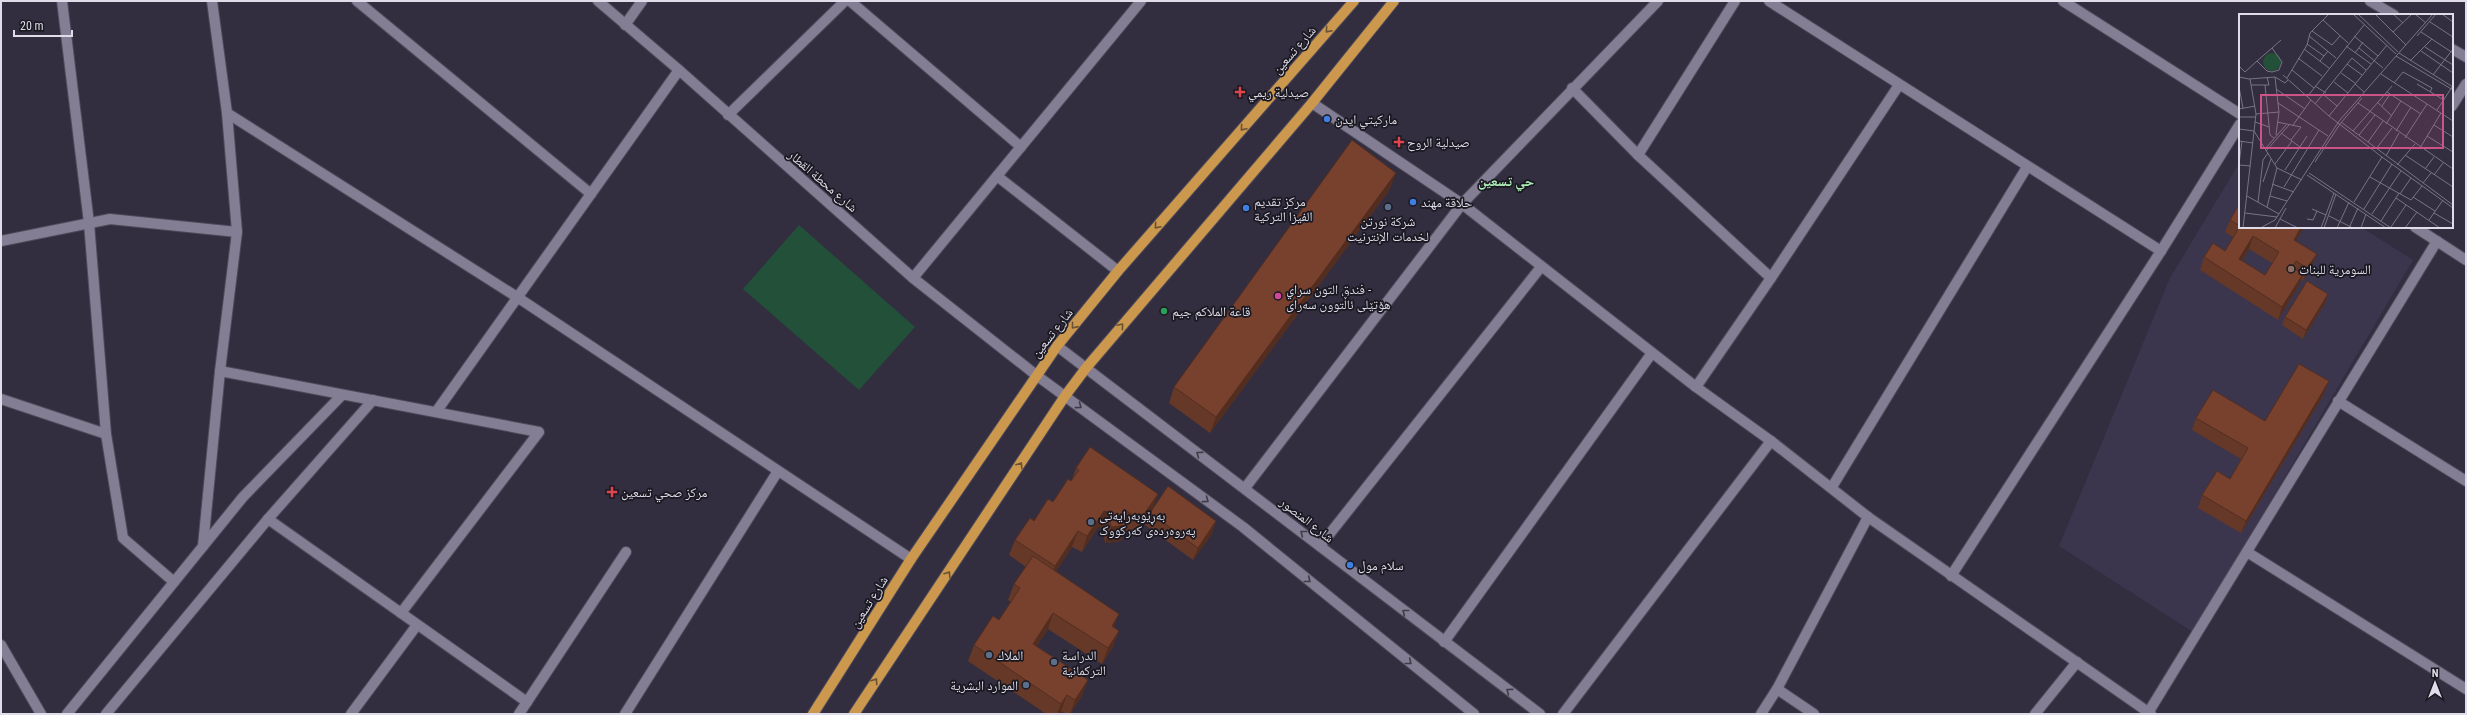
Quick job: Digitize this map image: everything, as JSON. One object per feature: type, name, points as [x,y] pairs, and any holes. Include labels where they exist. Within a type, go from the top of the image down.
[{"type":"main road","name":"شارع تسعين","points":[[813,714],[911,559],[1057,346],[1118,271],[1354,1]]},
{"type":"main road","points":[[854,714],[1065,396],[1086,368],[1312,103],[1394,1]]},
{"type":"street","points":[[62,1],[89,223],[106,434],[123,538],[174,582]]},
{"type":"street","points":[[203,546],[220,371],[237,232],[227,113],[212,1]]},
{"type":"street","points":[[357,1],[591,194]]},
{"type":"street","name":"شارع محطة القطار","points":[[598,1],[679,70],[913,278],[1036,375]]},
{"type":"street","points":[[625,25],[642,1]]},
{"type":"street","points":[[728,115],[845,1]]},
{"type":"street","points":[[850,1],[1021,147]]},
{"type":"street","points":[[913,278],[1141,1]]},
{"type":"street","points":[[1245,488],[1462,204],[1572,88],[1658,1]]},
{"type":"street","points":[[1638,154],[1735,1]]},
{"type":"street","points":[[1770,1],[1899,85],[2161,251]]},
{"type":"street","points":[[2063,1],[2239,113]]},
{"type":"street","points":[[2370,1],[2392,14]]},
{"type":"street","points":[[2453,50],[2466,57]]},
{"type":"street","points":[[436,412],[679,70]]},
{"type":"street","points":[[2453,104],[2466,84]]},
{"type":"street","points":[[1696,387],[1772,278],[1899,85]]},
{"type":"street","points":[[1572,88],[1638,154],[1772,278]]},
{"type":"street","points":[[1312,103],[1462,204],[1696,387],[1832,487],[1868,517],[2150,713],[2338,401],[2437,241]]},
{"type":"street","points":[[227,113],[517,297],[911,559]]},
{"type":"street","points":[[1951,576],[2161,251],[2239,126]]},
{"type":"street","points":[[1832,487],[2028,167]]},
{"type":"street","points":[[997,176],[1118,271]]},
{"type":"street","points":[[1,241],[110,218],[237,232]]},
{"type":"street","points":[[2417,228],[2466,260]]},
{"type":"street","points":[[1320,546],[1541,267]]},
{"type":"street","name":"شارع المنصور","points":[[1057,346],[1540,714]]},
{"type":"street","points":[[1444,642],[1652,353]]},
{"type":"street","points":[[220,371],[539,432],[401,613]]},
{"type":"street","points":[[1036,375],[1243,527],[1474,714]]},
{"type":"street","points":[[67,714],[243,497],[342,395]]},
{"type":"street","points":[[1,399],[106,434]]},
{"type":"street","points":[[106,714],[268,519],[373,400]]},
{"type":"street","points":[[2338,401],[2466,481]]},
{"type":"street","points":[[1563,714],[1771,441]]},
{"type":"street","points":[[625,714],[778,470]]},
{"type":"street","points":[[1761,714],[1777,689],[1868,517]]},
{"type":"street","points":[[268,519],[527,702]]},
{"type":"street","points":[[519,714],[626,552]]},
{"type":"street","points":[[2247,552],[2466,689]]},
{"type":"street","points":[[352,714],[417,625]]},
{"type":"street","points":[[1,645],[41,714]]},
{"type":"street","points":[[2035,714],[2077,662]]},
{"type":"street","points":[[1777,689],[1814,714]]},
{"type":"shaded area","points":[[2239,164],[2239,228],[2363,228],[2413,260],[2193,632],[2059,546],[2170,278]]},
{"type":"green space","points":[[799,225],[915,327],[859,390],[743,289]]},
{"type":"building","name":"فندق التون سراي - هۆتێلی ئاڵتوون سەرای","points":[[1352,140],[1396,173],[1216,417],[1174,387]]},
{"type":"building","points":[[2239,205],[2239,225],[2230,220]]},
{"type":"building","points":[[2239,228],[2300,228],[2294,240],[2317,254],[2307,268],[2296,261],[2292,267],[2303,274],[2282,307],[2204,257],[2213,243],[2225,251]],"holes":[[[2253,236],[2279,252],[2265,275],[2239,259]]]},
{"type":"building","points":[[2307,281],[2328,294],[2306,330],[2285,317]]},
{"type":"building","points":[[2299,364],[2329,381],[2246,521],[2202,495],[2217,471],[2230,479],[2248,448],[2196,418],[2213,390],[2265,421]]},
{"type":"building","name":"بەڕێوبەرایەتی پەروەردەی کەرکووک","points":[[1090,447],[1158,494],[1140,520],[1124,509],[1127,525],[1111,527],[1109,512],[1104,511],[1087,536],[1078,531],[1055,566],[1015,540],[1030,518],[1034,521],[1048,499],[1053,502],[1068,479],[1071,481],[1079,470],[1076,468]]},
{"type":"building","points":[[1168,486],[1216,521],[1198,548],[1150,513]]},
{"type":"building","points":[[1033,556],[1119,614],[1112,626],[1119,631],[1108,648],[1053,613],[1033,644],[1088,680],[1075,700],[1067,695],[1061,704],[974,645],[993,616],[999,620],[1020,588],[1014,584]]},
{"type":"place","name":"صيدلية ريمي","points":[[1240,92]]},
{"type":"place","name":"ماركيتي ايدن","points":[[1327,119]]},
{"type":"place","name":"صيدلية الروح","points":[[1399,142]]},
{"type":"place","name":"حلاقة مهند","points":[[1413,202]]},
{"type":"place","name":"شركة نورتن لخدمات الإنترنيت","points":[[1388,207]]},
{"type":"place","name":"مركز تقديم الفيزا التركية","points":[[1246,208]]},
{"type":"place","name":"السومرية للبنات","points":[[2291,269]]},
{"type":"place","name":"فندق التون سراي - هۆتێلی ئاڵتوون سەرای","points":[[1278,296]]},
{"type":"place","name":"قاعة الملاكم جيم","points":[[1164,311]]},
{"type":"place","name":"مركز صحي تسعين","points":[[612,492]]},
{"type":"place","name":"بەڕێوبەرایەتی پەروەردەی کەرکووک","points":[[1091,522]]},
{"type":"place","name":"سلام مول","points":[[1350,565]]},
{"type":"place","name":"الملاك","points":[[989,655]]},
{"type":"place","name":"الدراسة التركمانية","points":[[1054,662]]},
{"type":"place","name":"الموارد البشرية","points":[[1026,685]]},
{"type":"district","name":"حي تسعين","points":[[1506,181]]}]
